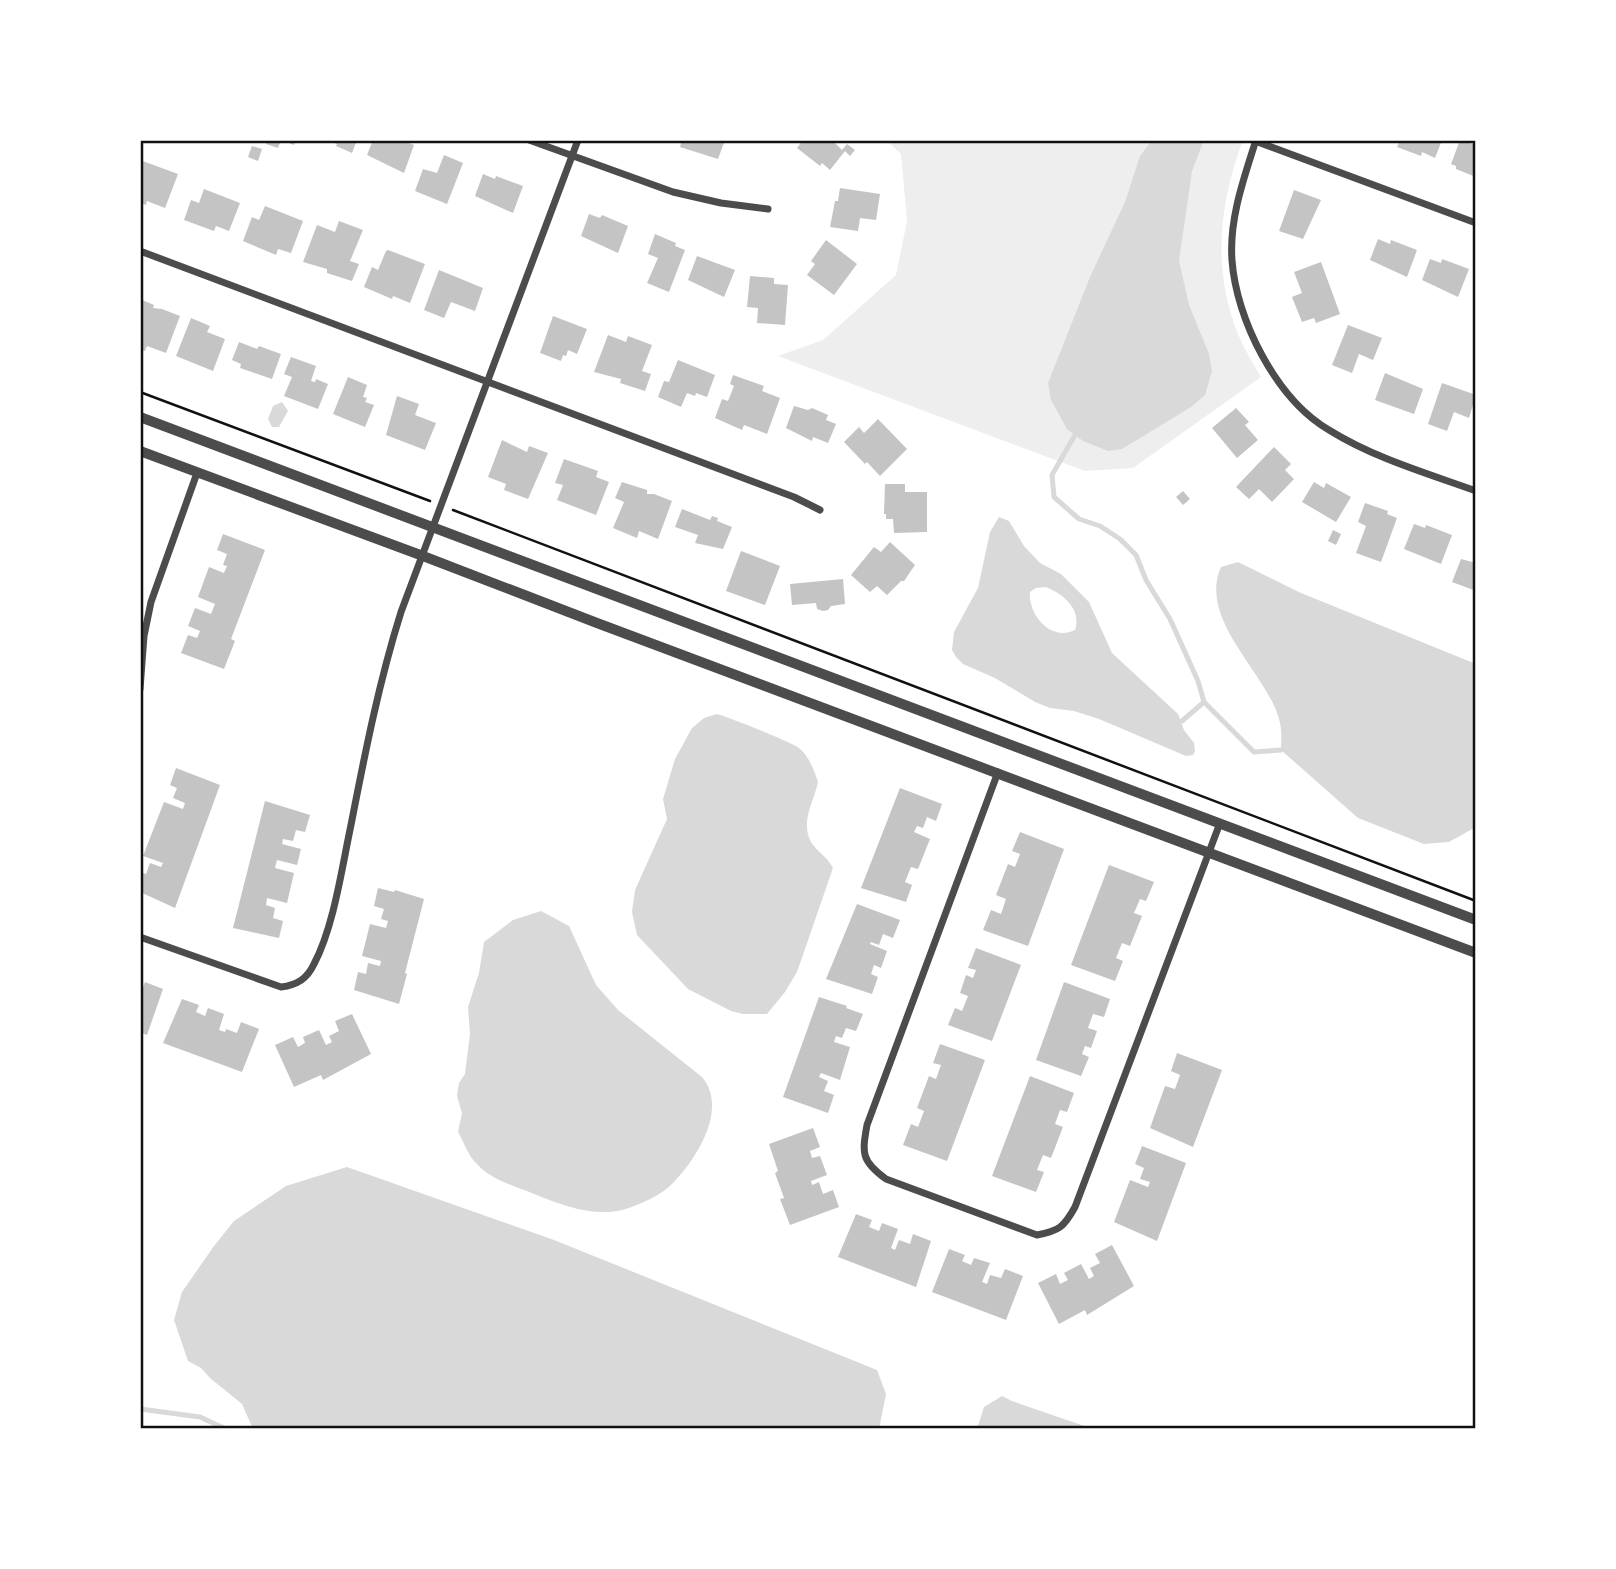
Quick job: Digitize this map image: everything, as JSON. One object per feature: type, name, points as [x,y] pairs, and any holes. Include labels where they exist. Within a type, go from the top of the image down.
[{"type":"street","points":[[529,140],[698,199],[768,209]]},
{"type":"street","points":[[140,937],[281,987],[294,985],[304,979],[314,964],[330,920],[379,687],[398,622],[578,140]]},
{"type":"street","points":[[1476,223],[1256,141],[1235,212],[1232,259],[1250,334],[1273,373],[1298,405],[1325,429],[1362,449],[1476,491]]},
{"type":"street","points":[[140,251],[794,497],[820,510]]},
{"type":"street","points":[[140,417],[1476,920]]},
{"type":"street","points":[[140,451],[423,555],[610,628],[1476,953]]},
{"type":"street","points":[[140,689],[144,636],[151,601],[197,473]]},
{"type":"street","points":[[998,772],[867,1125],[863,1150],[866,1161],[886,1179],[1037,1236],[1053,1232],[1066,1223],[1075,1207],[1220,823]]},
{"type":"path","points":[[140,392],[423,498]]},
{"type":"path","points":[[464,514],[1476,901]]},
{"type":"shaded area","points":[[886,140],[1243,140],[1228,188],[1222,261],[1224,285],[1238,334],[1261,377],[1133,468],[1085,471],[778,356],[823,340],[896,275],[907,221],[901,154]]},
{"type":"shaded area","points":[[1152,140],[1204,140],[1192,171],[1179,261],[1189,305],[1209,354],[1212,371],[1205,395],[1191,407],[1122,449],[1108,451],[1083,441],[1067,429],[1051,400],[1048,383],[1090,277],[1125,202],[1140,156]]},
{"type":"shaded area","points":[[282,402],[288,411],[279,427],[272,427],[268,419],[273,406]]},
{"type":"shaded area","points":[[999,517],[1009,521],[1024,546],[1040,563],[1061,574],[1089,602],[1112,653],[1178,714],[1184,730],[1194,743],[1193,755],[1186,756],[1099,719],[1035,702],[995,678],[963,664],[956,657],[952,650],[954,632],[978,588],[990,532]],"holes":[[[1046,587],[1070,603],[1076,615],[1075,630],[1066,633],[1050,630],[1037,618],[1030,601],[1030,592]]]},
{"type":"shaded area","points":[[1238,562],[1301,593],[1476,664],[1476,827],[1449,842],[1424,844],[1358,818],[1281,750],[1281,726],[1274,705],[1226,627],[1219,607],[1216,587],[1221,567]]},
{"type":"shaded area","points":[[717,714],[785,741],[806,755],[818,782],[807,819],[808,834],[813,846],[833,868],[797,972],[767,1014],[731,1011],[688,989],[637,935],[632,912],[635,890],[667,819],[663,799],[675,759],[692,728],[704,718]]},
{"type":"shaded area","points":[[541,911],[569,926],[596,985],[618,1010],[702,1077],[709,1089],[712,1103],[707,1132],[683,1172],[663,1191],[622,1210],[600,1212],[577,1209],[504,1182],[483,1170],[474,1161],[458,1132],[462,1113],[457,1096],[459,1083],[465,1074],[470,1034],[468,1007],[479,973],[484,942],[513,920]]},
{"type":"shaded area","points":[[347,1167],[554,1240],[877,1370],[886,1394],[879,1429],[253,1429],[242,1404],[201,1368],[188,1361],[174,1320],[182,1292],[234,1221],[286,1186]]},
{"type":"shaded area","points":[[1002,1396],[1093,1429],[977,1429],[984,1407]]},
{"type":"building","points":[[267,140],[281,140],[278,148],[266,144]]},
{"type":"building","points":[[281,140],[296,140],[294,145]]},
{"type":"building","points":[[327,140],[357,140],[352,153]]},
{"type":"building","points":[[373,140],[401,140],[414,145],[404,173],[367,155]]},
{"type":"building","points":[[682,140],[725,140],[718,159],[680,147]]},
{"type":"building","points":[[803,140],[832,140],[842,150],[847,144],[855,150],[850,156],[845,151],[830,170],[822,163],[820,166],[797,148]]},
{"type":"building","points":[[1400,140],[1442,140],[1435,158],[1422,152],[1421,156],[1397,147]]},
{"type":"building","points":[[1460,140],[1476,145],[1476,177],[1456,169],[1456,166],[1451,164]]},
{"type":"building","points":[[252,146],[262,149],[258,161],[248,157]]},
{"type":"building","points":[[444,155],[463,163],[447,204],[415,191],[423,169],[437,173]]},
{"type":"building","points":[[140,160],[178,174],[165,208],[147,201],[146,205],[140,203]]},
{"type":"building","points":[[483,174],[523,186],[513,213],[475,196]]},
{"type":"building","points":[[840,188],[880,194],[876,220],[860,218],[858,231],[830,227]]},
{"type":"building","points":[[204,189],[240,203],[229,231],[216,226],[214,231],[184,220],[191,200],[199,203]]},
{"type":"building","points":[[1294,190],[1321,200],[1303,239],[1279,231]]},
{"type":"building","points":[[265,206],[303,221],[291,253],[278,249],[276,255],[243,241],[252,217],[259,220]]},
{"type":"building","points":[[589,214],[600,218],[602,215],[628,226],[618,253],[581,236]]},
{"type":"building","points":[[339,221],[363,230],[350,261],[359,264],[352,281],[327,273],[327,269],[303,262],[317,225],[335,232]]},
{"type":"building","points":[[655,234],[685,250],[669,292],[647,283],[658,258],[648,254]]},
{"type":"building","points":[[1378,239],[1390,244],[1391,240],[1417,250],[1407,277],[1370,260]]},
{"type":"building","points":[[826,240],[857,264],[834,295],[807,275],[815,264],[811,261]]},
{"type":"building","points":[[388,250],[425,264],[410,303],[393,296],[392,299],[364,287],[372,267],[378,270]]},
{"type":"building","points":[[697,256],[735,270],[724,297],[688,280]]},
{"type":"building","points":[[1430,259],[1441,263],[1442,259],[1469,269],[1458,297],[1422,280]]},
{"type":"building","points":[[1321,262],[1340,314],[1316,323],[1314,318],[1302,322],[1292,297],[1302,293],[1294,272]]},
{"type":"building","points":[[439,270],[483,288],[475,311],[451,302],[444,318],[424,310]]},
{"type":"building","points":[[750,276],[774,278],[774,284],[788,285],[785,325],[757,323],[758,308],[747,307]]},
{"type":"building","points":[[140,299],[154,305],[153,308],[180,316],[166,353],[147,346],[145,351],[140,350]]},
{"type":"building","points":[[553,316],[587,329],[577,354],[568,350],[561,361],[540,353]]},
{"type":"building","points":[[191,318],[210,326],[207,332],[225,339],[213,371],[176,356]]},
{"type":"building","points":[[1348,325],[1382,338],[1373,360],[1359,354],[1352,373],[1332,365]]},
{"type":"building","points":[[608,335],[626,342],[628,336],[652,345],[642,371],[651,374],[645,391],[620,383],[621,379],[594,372]]},
{"type":"building","points":[[239,342],[281,354],[272,379],[240,368],[241,364],[232,360]]},
{"type":"building","points":[[291,357],[316,366],[311,381],[315,382],[316,379],[328,384],[318,409],[284,396],[292,377],[284,374]]},
{"type":"building","points":[[678,360],[715,375],[707,397],[687,393],[681,407],[658,397],[664,381],[669,382]]},
{"type":"building","points":[[1385,373],[1423,389],[1414,414],[1375,400]]},
{"type":"building","points":[[733,375],[764,386],[762,391],[780,398],[767,434],[744,425],[742,430],[715,418],[722,399],[728,401],[734,386],[730,384]]},
{"type":"building","points":[[348,377],[367,385],[363,397],[367,398],[365,402],[374,405],[365,427],[333,414]]},
{"type":"building","points":[[1442,383],[1476,395],[1469,418],[1454,412],[1447,431],[1428,424]]},
{"type":"building","points":[[397,396],[419,404],[415,415],[436,423],[425,450],[386,435]]},
{"type":"building","points":[[794,406],[808,410],[812,408],[828,415],[826,420],[836,424],[828,443],[813,437],[812,441],[786,428]]},
{"type":"building","points":[[1236,408],[1249,422],[1245,425],[1258,440],[1237,458],[1212,428]]},
{"type":"building","points":[[878,419],[907,449],[880,476],[844,442],[859,427],[864,433]]},
{"type":"building","points":[[502,440],[527,452],[529,446],[548,453],[528,499],[504,490],[506,484],[488,477]]},
{"type":"building","points":[[1274,447],[1291,464],[1285,470],[1294,479],[1272,502],[1259,489],[1249,499],[1236,487]]},
{"type":"building","points":[[564,459],[598,471],[596,477],[609,482],[596,515],[557,500],[563,485],[555,483]]},
{"type":"building","points":[[622,482],[647,490],[647,494],[672,501],[658,539],[639,531],[637,538],[613,528],[624,502],[615,498]]},
{"type":"building","points":[[1314,482],[1324,488],[1326,483],[1351,497],[1336,522],[1302,502]]},
{"type":"building","points":[[885,484],[905,484],[905,492],[927,492],[927,532],[894,533],[893,519],[886,519],[884,514]]},
{"type":"building","points":[[1183,491],[1190,499],[1183,505],[1176,497]]},
{"type":"building","points":[[1365,503],[1388,511],[1387,514],[1397,518],[1381,562],[1356,553],[1366,526],[1358,522]]},
{"type":"building","points":[[682,509],[710,520],[712,516],[718,518],[717,521],[732,527],[723,549],[695,543],[698,535],[675,527]]},
{"type":"building","points":[[1414,524],[1425,528],[1426,525],[1452,535],[1441,564],[1404,549]]},
{"type":"building","points":[[1333,530],[1341,534],[1336,545],[1328,541]]},
{"type":"building","points":[[223,534],[265,550],[231,639],[235,641],[224,669],[181,653],[188,635],[197,638],[200,631],[188,626],[195,608],[211,614],[215,604],[198,597],[209,567],[224,573],[227,566],[223,565],[227,554],[217,550]]},
{"type":"building","points":[[890,542],[915,565],[904,581],[887,595],[877,586],[870,592],[851,575],[874,547],[881,552]]},
{"type":"building","points":[[741,551],[780,566],[765,605],[726,591]]},
{"type":"building","points":[[1461,559],[1476,563],[1476,591],[1452,582]]},
{"type":"building","points":[[843,579],[845,604],[831,606],[823,611],[817,609],[816,603],[792,605],[790,584]]},
{"type":"building","points":[[176,768],[220,785],[175,908],[140,892],[140,872],[146,874],[150,863],[161,867],[163,863],[143,856],[164,802],[183,809],[185,803],[173,798],[177,788],[170,785]]},
{"type":"building","points":[[900,788],[942,804],[936,821],[927,817],[923,828],[917,826],[914,832],[930,839],[918,869],[911,867],[905,882],[912,885],[906,902],[861,888]]},
{"type":"building","points":[[265,801],[310,815],[305,832],[296,830],[293,841],[283,839],[282,844],[301,849],[297,865],[277,860],[275,868],[294,873],[287,903],[267,898],[266,905],[275,908],[273,918],[283,921],[279,938],[233,928]]},
{"type":"building","points":[[1020,832],[1064,849],[1028,946],[983,930],[991,910],[1001,914],[1006,899],[996,895],[1008,864],[1015,867],[1020,854],[1012,851]]},
{"type":"building","points":[[1109,865],[1154,882],[1146,901],[1140,899],[1134,913],[1142,916],[1130,946],[1122,943],[1116,958],[1123,961],[1115,981],[1071,965]]},
{"type":"building","points":[[378,888],[424,899],[399,1004],[354,990],[358,972],[366,974],[368,963],[380,966],[381,961],[362,956],[370,924],[386,928],[388,921],[381,919],[384,909],[374,906]]},
{"type":"building","points":[[857,904],[900,920],[893,938],[883,934],[879,945],[870,944],[887,951],[881,968],[874,965],[871,974],[878,977],[872,994],[826,979]]},
{"type":"building","points":[[976,948],[1021,965],[992,1041],[948,1025],[955,1008],[962,1011],[968,996],[960,993],[966,975],[973,978],[976,970],[968,968]]},
{"type":"building","points":[[145,982],[163,989],[147,1035],[140,1032],[140,989],[142,990]]},
{"type":"building","points":[[1064,982],[1110,999],[1104,1017],[1093,1014],[1088,1028],[1097,1031],[1091,1048],[1085,1046],[1082,1054],[1089,1057],[1081,1076],[1036,1060]]},
{"type":"building","points":[[819,997],[863,1014],[856,1031],[846,1028],[842,1038],[836,1036],[834,1042],[850,1047],[840,1080],[821,1073],[819,1077],[828,1081],[824,1091],[834,1095],[828,1113],[783,1097]]},
{"type":"building","points":[[182,999],[199,1005],[196,1012],[205,1016],[208,1008],[224,1014],[219,1030],[225,1032],[226,1029],[237,1033],[241,1022],[259,1029],[242,1072],[163,1043]]},
{"type":"building","points":[[352,1014],[371,1054],[323,1080],[321,1075],[294,1087],[275,1045],[293,1037],[298,1047],[305,1043],[303,1037],[319,1030],[326,1045],[332,1042],[329,1036],[339,1031],[335,1021]]},
{"type":"building","points":[[940,1044],[985,1060],[947,1161],[903,1145],[911,1124],[918,1127],[924,1111],[917,1108],[929,1076],[936,1079],[941,1065],[933,1063]]},
{"type":"building","points":[[1177,1053],[1222,1070],[1193,1147],[1150,1128],[1165,1086],[1175,1089],[1180,1075],[1171,1071]]},
{"type":"building","points":[[1030,1076],[1074,1093],[1067,1112],[1060,1110],[1055,1124],[1063,1127],[1051,1158],[1043,1155],[1037,1170],[1044,1172],[1036,1192],[992,1176]]},
{"type":"building","points":[[813,1128],[820,1147],[810,1151],[812,1158],[820,1156],[827,1175],[811,1181],[812,1185],[819,1182],[823,1194],[833,1190],[839,1207],[790,1225],[780,1199],[784,1198],[769,1144]]},
{"type":"building","points":[[1142,1146],[1186,1163],[1157,1241],[1114,1222],[1130,1180],[1148,1187],[1150,1182],[1140,1179],[1144,1168],[1135,1164]]},
{"type":"building","points":[[856,1214],[872,1220],[869,1227],[879,1231],[882,1223],[898,1229],[891,1248],[895,1250],[899,1240],[910,1244],[913,1234],[931,1241],[916,1287],[838,1257]]},
{"type":"building","points":[[1112,1245],[1134,1286],[1087,1315],[1085,1310],[1059,1324],[1038,1283],[1056,1274],[1060,1284],[1068,1280],[1064,1273],[1081,1264],[1089,1279],[1094,1276],[1090,1268],[1100,1263],[1095,1254]]},
{"type":"building","points":[[949,1249],[965,1255],[962,1261],[971,1265],[974,1258],[990,1263],[982,1282],[987,1284],[990,1275],[1001,1278],[1005,1269],[1023,1276],[1006,1320],[932,1292]]},
{"type":"waterway","points":[[1075,435],[1052,475],[1054,497],[1079,519],[1100,526],[1120,539],[1136,555],[1146,580],[1170,619],[1198,681],[1204,702],[1254,752],[1281,750]]},
{"type":"waterway","points":[[1182,721],[1204,702]]},
{"type":"waterway","points":[[140,1409],[200,1417],[226,1429]]}]
